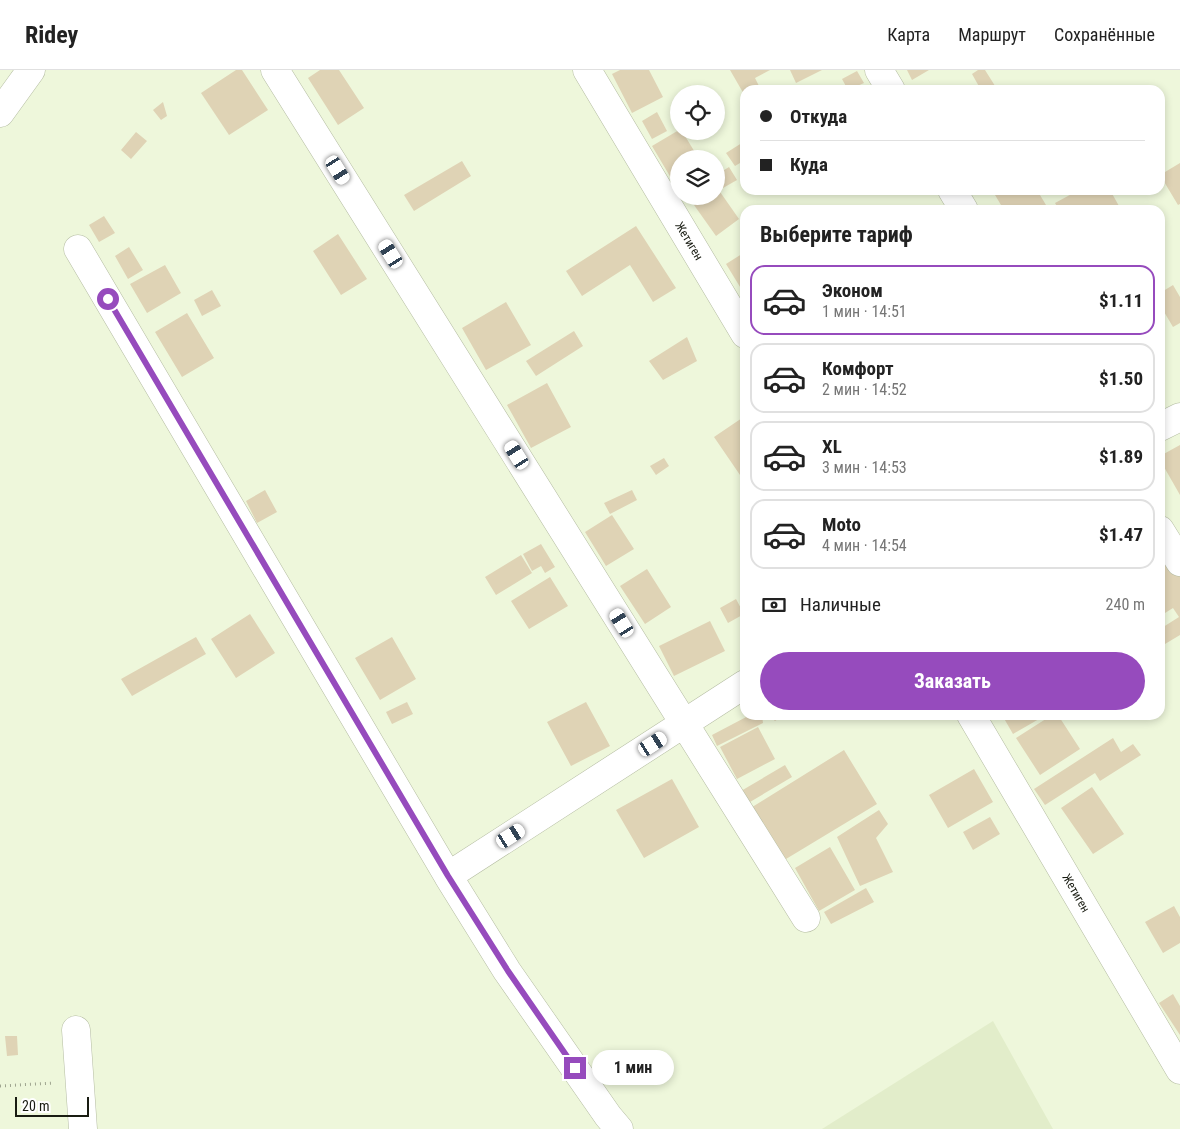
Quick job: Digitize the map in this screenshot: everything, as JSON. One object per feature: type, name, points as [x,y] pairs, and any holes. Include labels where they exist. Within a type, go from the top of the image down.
[{"type":"street","points":[[0,112],[30,70]]},
{"type":"street","points":[[275,70],[806,918]]},
{"type":"street","name":"Жетиген","points":[[587,70],[740,326]]},
{"type":"street","points":[[879,70],[888,85]]},
{"type":"street","points":[[78,248],[448,876],[508,971],[608,1116],[619,1129]]},
{"type":"street","points":[[1165,424],[1180,417]]},
{"type":"street","points":[[1165,538],[1180,562]]},
{"type":"street","points":[[448,876],[740,687]]},
{"type":"street","name":"Жетиген","points":[[975,720],[1180,1070]]},
{"type":"street","points":[[76,1030],[83,1129]]},
{"type":"path","points":[[0,1086],[80,1082]]},
{"type":"shaded area","points":[[993,1021],[1053,1129],[822,1129]]},
{"type":"building","points":[[236,70],[242,70],[268,110],[229,135],[201,93]]},
{"type":"building","points":[[320,70],[339,70],[364,108],[338,125],[308,78]]},
{"type":"building","points":[[620,70],[649,70],[663,97],[632,113],[612,74]]},
{"type":"building","points":[[730,70],[770,70],[755,78],[758,85],[740,85],[740,87]]},
{"type":"building","points":[[790,70],[822,70],[796,83]]},
{"type":"building","points":[[907,70],[929,70],[912,80]]},
{"type":"building","points":[[978,70],[985,70],[994,85],[978,85],[972,74]]},
{"type":"building","points":[[857,71],[864,83],[859,85],[845,85],[842,79]]},
{"type":"building","points":[[163,102],[167,116],[161,120],[153,110]]},
{"type":"building","points":[[657,112],[667,131],[652,139],[642,121]]},
{"type":"building","points":[[136,132],[147,141],[131,159],[121,150]]},
{"type":"building","points":[[670,135],[670,140],[687,140],[694,150],[670,150],[670,176],[652,146]]},
{"type":"building","points":[[740,144],[740,163],[735,166],[726,153]]},
{"type":"building","points":[[462,161],[471,176],[414,211],[404,195]]},
{"type":"building","points":[[1180,163],[1180,204],[1178,205],[1165,183],[1165,172]]},
{"type":"building","points":[[729,167],[737,180],[725,187],[725,169]]},
{"type":"building","points":[[995,195],[1040,195],[1046,205],[1001,205]]},
{"type":"building","points":[[1070,195],[1113,195],[1118,205],[1056,205],[1055,203]]},
{"type":"building","points":[[725,199],[739,219],[716,236],[694,205],[725,205]]},
{"type":"building","points":[[104,216],[115,233],[99,242],[89,225]]},
{"type":"building","points":[[636,226],[676,288],[653,302],[630,265],[582,296],[566,271]]},
{"type":"building","points":[[338,234],[367,279],[341,295],[313,251]]},
{"type":"building","points":[[129,247],[143,270],[128,279],[115,256]]},
{"type":"building","points":[[740,255],[740,287],[726,264]]},
{"type":"building","points":[[165,265],[181,293],[147,313],[130,284]]},
{"type":"building","points":[[1173,285],[1180,297],[1180,323],[1173,327],[1165,313],[1165,290]]},
{"type":"building","points":[[212,290],[221,306],[202,316],[194,300]]},
{"type":"building","points":[[506,302],[531,345],[486,370],[462,328]]},
{"type":"building","points":[[187,313],[214,358],[182,377],[155,332]]},
{"type":"building","points":[[574,331],[583,346],[536,376],[526,361]]},
{"type":"building","points":[[687,337],[697,361],[663,380],[649,361]]},
{"type":"building","points":[[547,383],[571,427],[531,448],[507,405]]},
{"type":"building","points":[[740,419],[740,475],[714,437]]},
{"type":"building","points":[[1180,445],[1180,495],[1165,469],[1165,453]]},
{"type":"building","points":[[664,458],[669,466],[656,475],[650,466]]},
{"type":"building","points":[[265,490],[277,512],[257,523],[246,501]]},
{"type":"building","points":[[632,490],[637,500],[610,514],[604,503]]},
{"type":"building","points":[[612,515],[634,549],[606,566],[585,532]]},
{"type":"building","points":[[541,544],[555,567],[545,573],[541,566],[532,571],[523,554]]},
{"type":"building","points":[[521,555],[532,573],[496,595],[485,577]]},
{"type":"building","points":[[1170,560],[1180,577],[1180,635],[1165,644],[1165,626],[1179,617],[1173,608],[1165,613],[1165,564]]},
{"type":"building","points":[[647,569],[671,607],[645,624],[620,586]]},
{"type":"building","points":[[550,577],[568,606],[529,629],[511,601]]},
{"type":"building","points":[[736,599],[740,606],[740,616],[728,623],[720,608]]},
{"type":"building","points":[[250,614],[275,653],[236,678],[211,639]]},
{"type":"building","points":[[710,621],[725,651],[674,676],[659,646]]},
{"type":"building","points":[[196,637],[206,654],[132,696],[121,679]]},
{"type":"building","points":[[392,637],[416,679],[380,700],[355,658]]},
{"type":"building","points":[[407,702],[413,714],[392,724],[386,712]]},
{"type":"building","points":[[586,702],[610,746],[571,766],[547,722]]},
{"type":"building","points":[[740,720],[763,720],[763,723],[717,746],[712,735]]},
{"type":"building","points":[[1005,720],[1037,720],[1013,734]]},
{"type":"building","points":[[1044,720],[1061,720],[1080,749],[1040,775],[1016,738]]},
{"type":"building","points":[[758,727],[775,759],[737,779],[720,747]]},
{"type":"building","points":[[1113,738],[1121,752],[1133,744],[1141,755],[1100,781],[1095,773],[1045,805],[1034,789]]},
{"type":"building","points":[[844,750],[877,804],[786,859],[749,809]]},
{"type":"building","points":[[785,765],[792,777],[750,802],[741,791]]},
{"type":"building","points":[[974,769],[993,802],[948,828],[929,795]]},
{"type":"building","points":[[672,779],[699,827],[644,858],[616,810]]},
{"type":"building","points":[[1092,787],[1124,834],[1093,854],[1061,808]]},
{"type":"building","points":[[879,810],[888,824],[876,838],[893,872],[860,886],[837,837]]},
{"type":"building","points":[[990,817],[1000,834],[973,850],[963,832]]},
{"type":"building","points":[[830,847],[855,890],[819,911],[795,868]]},
{"type":"building","points":[[866,888],[874,902],[831,924],[824,912]]},
{"type":"building","points":[[1174,906],[1180,917],[1180,943],[1163,953],[1145,922]]},
{"type":"building","points":[[1173,994],[1180,1006],[1180,1035],[1159,1003]]},
{"type":"building","points":[[5,1036],[17,1036],[18,1055],[7,1056]]},
{"type":"route","points":[[108,299],[448,876],[508,971],[575,1068]]}]
